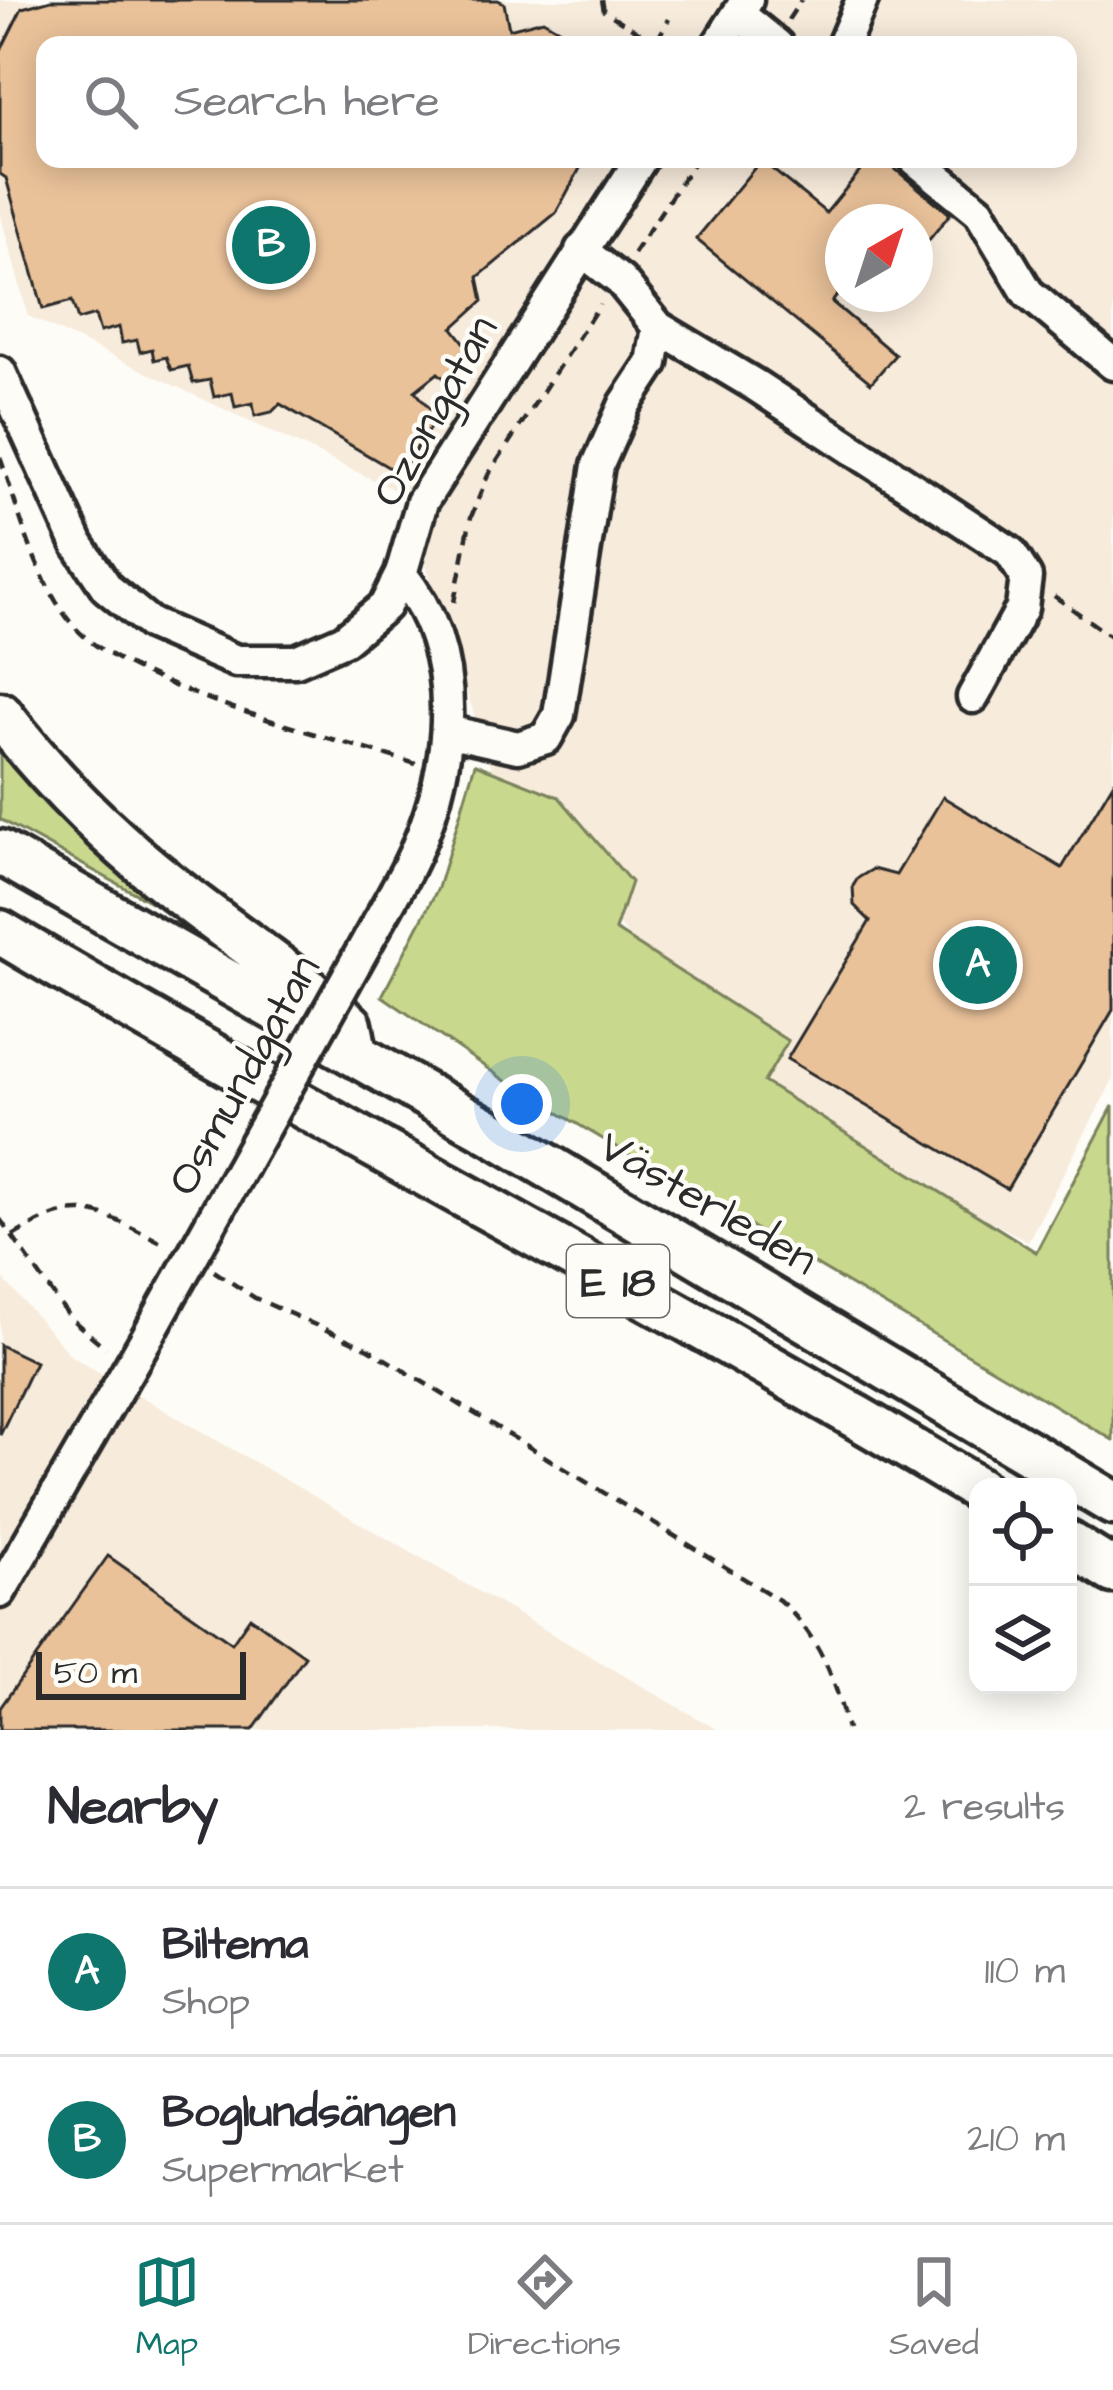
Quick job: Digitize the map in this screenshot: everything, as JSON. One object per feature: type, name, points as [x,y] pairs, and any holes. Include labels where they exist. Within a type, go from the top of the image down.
[{"type":"highway","name":"E 18","points":[[0,714],[47,771],[137,857],[350,1025],[355,1054]]},
{"type":"highway","name":"Västerleden","points":[[0,851],[778,1301],[1113,1503]]},
{"type":"highway","name":"E 18","points":[[0,932],[146,1019],[836,1403],[969,1484]]},
{"type":"highway","name":"E 18","points":[[0,953],[121,1012],[146,1019]]},
{"type":"highway","points":[[1077,1549],[1113,1571]]},
{"type":"street","points":[[848,36],[862,0]]},
{"type":"street","points":[[724,36],[743,7],[769,36]]},
{"type":"street","name":"Ozongatan","points":[[0,372],[78,544],[107,588],[152,624],[236,661],[296,661],[344,640],[386,606],[401,574],[422,502],[635,168]]},
{"type":"street","points":[[926,168],[979,211],[1028,292],[1113,364]]},
{"type":"street","points":[[581,250],[617,278],[658,327],[1010,553],[1026,577],[1022,608],[973,697]]},
{"type":"street","points":[[447,731],[518,747],[546,738],[560,715],[598,465],[625,404],[652,363],[658,327]]},
{"type":"street","name":"Osmundgatan","points":[[0,1592],[150,1332],[432,819],[442,782],[447,731],[442,674],[434,637],[415,592],[401,574]]},
{"type":"path","points":[[602,0],[604,10],[647,36]]},
{"type":"path","points":[[661,36],[669,19]]},
{"type":"path","points":[[454,609],[471,517],[488,475],[690,168]]},
{"type":"path","points":[[1026,577],[1113,638]]},
{"type":"path","points":[[14,1236],[45,1216],[82,1210],[174,1248]]},
{"type":"path","points":[[0,1219],[70,1318],[131,1364]]},
{"type":"path","points":[[209,1268],[255,1298],[369,1349],[779,1600],[817,1643],[847,1730]]},
{"type":"shaded area","points":[[0,0],[1113,0],[1113,1080],[1028,1241],[783,1113],[497,785],[403,494],[28,316],[0,213]]},
{"type":"shaded area","points":[[0,1275],[71,1356],[718,1730],[0,1730]]},
{"type":"green space","points":[[0,733],[198,928],[0,819]]},
{"type":"green space","points":[[475,764],[559,797],[631,882],[615,930],[788,1041],[764,1082],[1036,1252],[1113,1106],[1113,1440],[513,1086],[382,996],[438,888]]},
{"type":"building","points":[[51,0],[498,0],[504,3],[509,29],[543,20],[571,36],[36,36],[36,168],[580,168],[556,213],[478,277],[483,301],[453,328],[475,356],[446,380],[438,373],[415,391],[437,417],[400,474],[280,404],[272,412],[255,416],[253,403],[235,407],[232,393],[214,397],[210,380],[193,383],[188,366],[171,370],[166,357],[154,360],[152,349],[140,352],[137,340],[122,343],[119,327],[100,332],[95,315],[78,320],[72,301],[43,309],[6,178],[0,174],[0,52],[22,8]]},
{"type":"building","points":[[754,168],[771,168],[825,212],[825,312],[844,312],[895,355],[871,383],[696,239]]},
{"type":"building","points":[[863,168],[894,168],[950,214],[933,235],[933,204],[833,204]]},
{"type":"building","points":[[1113,783],[1113,1010],[1007,1189],[787,1059],[870,921],[854,905],[853,886],[873,869],[896,875],[943,797],[1062,868]]},
{"type":"building","points":[[0,1345],[35,1362],[0,1435]]},
{"type":"building","points":[[108,1556],[232,1643],[250,1617],[305,1656],[253,1730],[0,1730],[0,1708]]},
{"type":"place","name":"Boglundsängen","points":[[271,245]]},
{"type":"place","name":"Biltema","points":[[978,965]]}]
